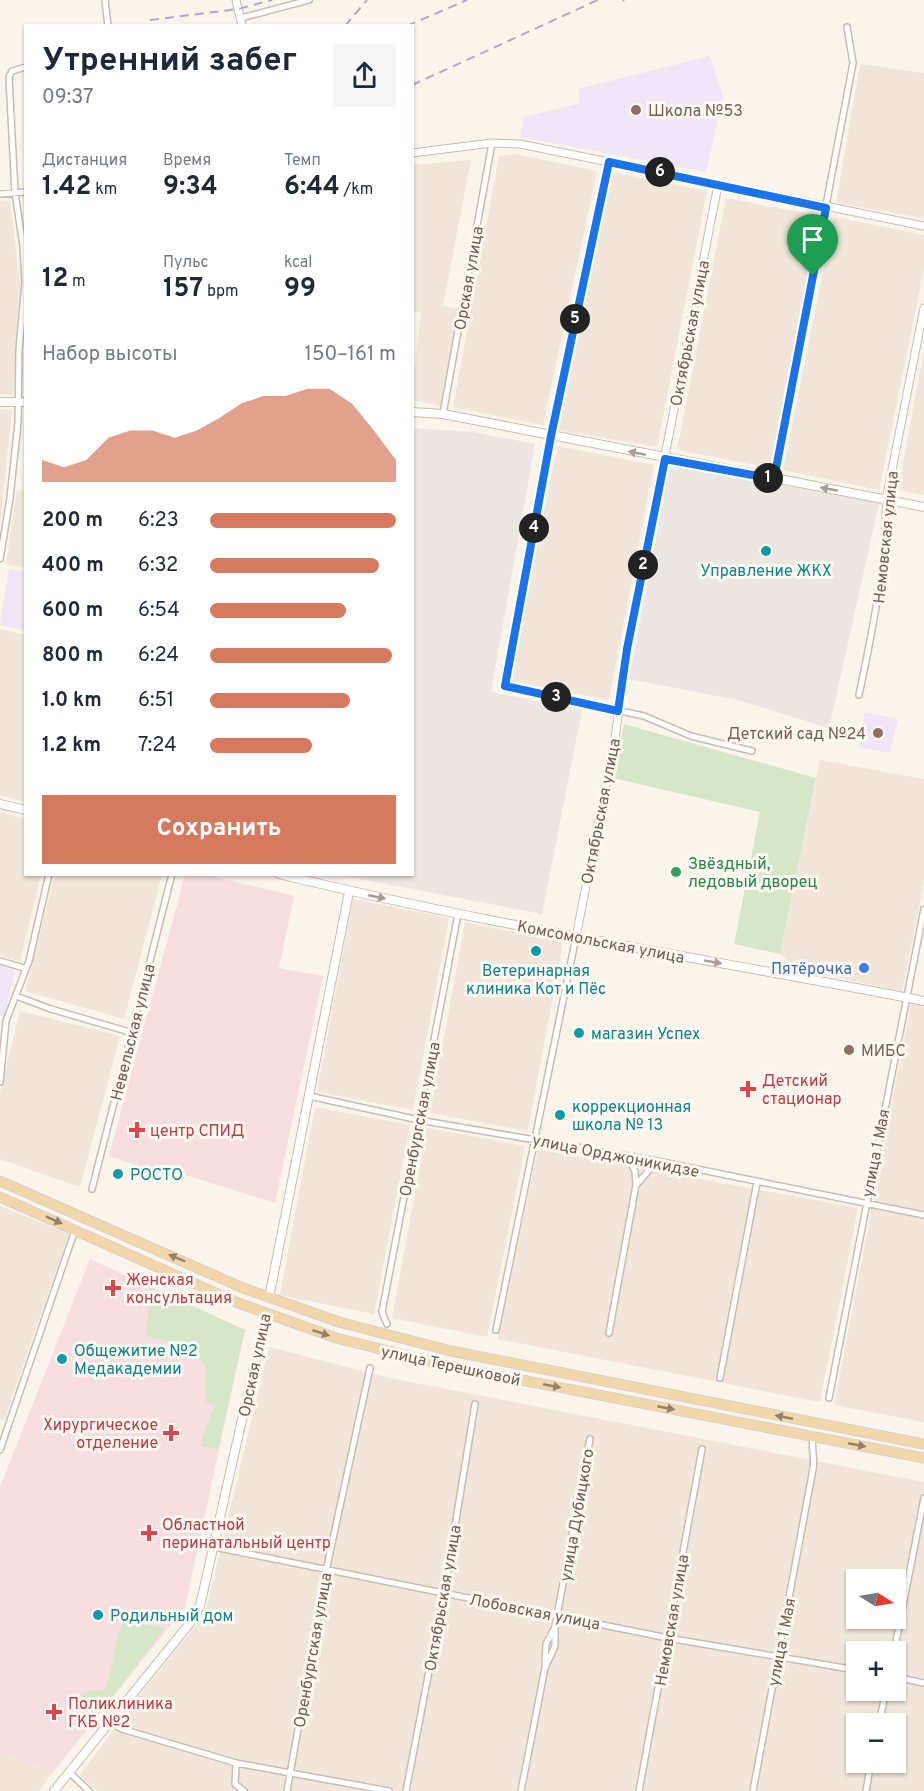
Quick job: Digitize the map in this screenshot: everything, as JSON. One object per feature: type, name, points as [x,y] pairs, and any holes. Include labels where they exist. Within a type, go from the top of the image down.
[{"type":"main road","points":[[0,402],[21,402]]},
{"type":"main road","points":[[414,412],[443,414],[665,459],[924,507]]},
{"type":"main road","points":[[0,804],[24,810]]},
{"type":"main road","name":"Комсомольская улица","points":[[287,876],[349,892],[458,914],[924,1001]]},
{"type":"main road","name":"Орская улица","points":[[54,1791],[196,1614],[214,1547],[266,1314],[349,892]]},
{"type":"main road","name":"улица Терешковой","points":[[0,1181],[269,1298],[339,1322],[451,1351],[924,1444]]},
{"type":"main road","name":"улица Терешковой","points":[[0,1197],[266,1314],[336,1338],[406,1357],[924,1458]]},
{"type":"street","points":[[105,0],[108,24]]},
{"type":"street","points":[[236,0],[242,22],[309,0]]},
{"type":"street","points":[[774,479],[853,63],[847,27]]},
{"type":"street","points":[[24,68],[12,71],[9,77],[15,193],[24,262]]},
{"type":"street","points":[[414,153],[492,143],[520,144],[826,208],[924,226]]},
{"type":"street","name":"Орская улица","points":[[443,414],[492,143]]},
{"type":"street","points":[[609,162],[551,436],[505,686],[644,716],[691,736],[752,750]]},
{"type":"street","name":"Октябрьская улица","points":[[496,1330],[532,1138],[576,937],[618,711],[627,649],[718,184]]},
{"type":"street","points":[[0,194],[24,192]]},
{"type":"street","points":[[0,560],[21,402],[24,303]]},
{"type":"street","name":"Немовская улица","points":[[859,695],[880,598],[885,546],[886,500],[924,308]]},
{"type":"street","points":[[0,1082],[3,1020],[16,996],[31,952],[49,876]]},
{"type":"street","name":"Невельская улица","points":[[92,1189],[172,876]]},
{"type":"street","name":"улица 1 Мая","points":[[829,1398],[924,909]]},
{"type":"street","name":"Оренбургская улица","points":[[387,1324],[382,1312],[458,914]]},
{"type":"street","points":[[0,961],[24,968]]},
{"type":"street","points":[[16,996],[51,1009],[133,1033]]},
{"type":"street","name":"улица Орджоникидзе","points":[[309,1096],[419,1120],[657,1161],[924,1215]]},
{"type":"street","points":[[609,1333],[636,1185],[635,1171],[627,1156]]},
{"type":"street","points":[[636,1185],[657,1161]]},
{"type":"street","points":[[720,1378],[757,1182]]},
{"type":"street","points":[[0,1450],[75,1229]]},
{"type":"street","name":"Оренбургская улица","points":[[286,1791],[326,1571],[370,1368]]},
{"type":"street","name":"Октябрьская улица","points":[[406,1791],[444,1593],[475,1404]]},
{"type":"street","points":[[0,1429],[7,1431]]},
{"type":"street","name":"улица 1 Мая","points":[[753,1791],[815,1458],[810,1449],[813,1436]]},
{"type":"street","name":"улица Дубицкого","points":[[521,1791],[545,1668],[546,1644],[558,1615],[590,1439]]},
{"type":"street","name":"Немовская улица","points":[[639,1791],[702,1449]]},
{"type":"street","points":[[896,1641],[924,1498]]},
{"type":"street","name":"Лобовская улица","points":[[214,1547],[668,1638],[846,1668]]},
{"type":"street","name":"улица Дубицкого","points":[[545,1668],[555,1646],[555,1626]]},
{"type":"street","points":[[906,1679],[924,1683]]},
{"type":"street","points":[[110,1722],[122,1729],[236,1763],[389,1791]]},
{"type":"street","points":[[236,1763],[235,1784],[244,1791]]},
{"type":"street","points":[[69,1772],[89,1791]]},
{"type":"street","points":[[866,1791],[869,1773]]},
{"type":"shaded area","name":"Школа №53","points":[[710,56],[723,97],[706,172],[520,137],[524,117],[580,103],[578,89]]},
{"type":"shaded area","points":[[860,64],[924,73],[924,218],[836,203]]},
{"type":"shaded area","points":[[516,154],[597,171],[543,425],[453,407],[499,156]]},
{"type":"shaded area","points":[[471,160],[443,306],[460,309],[441,406],[414,400],[414,367],[421,312],[414,312],[414,165]]},
{"type":"shaded area","points":[[610,172],[707,191],[657,447],[557,430]]},
{"type":"shaded area","points":[[726,198],[820,216],[771,468],[677,450]]},
{"type":"shaded area","points":[[10,200],[20,285],[13,395],[0,394],[0,201]]},
{"type":"shaded area","points":[[834,217],[924,235],[924,269],[879,490],[783,470]]},
{"type":"shaded area","points":[[924,350],[924,495],[898,490]]},
{"type":"shaded area","points":[[0,409],[12,410],[0,524]]},
{"type":"shaded area","points":[[414,428],[473,432],[535,444],[491,692],[582,710],[542,914],[344,876],[414,876]]},
{"type":"shaded area","points":[[557,446],[654,465],[609,700],[511,681]]},
{"type":"shaded area","points":[[670,464],[879,503],[829,728],[738,700],[629,679]]},
{"type":"shaded area","points":[[17,490],[24,491],[24,568],[6,564]]},
{"type":"shaded area","points":[[9,569],[24,572],[24,630],[3,626],[0,622]]},
{"type":"shaded area","points":[[0,629],[24,635],[24,802],[0,795]]},
{"type":"shaded area","name":"Детский сад №24","points":[[865,712],[898,719],[890,753],[859,747]]},
{"type":"shaded area","points":[[820,760],[924,779],[924,883],[902,991],[797,969],[780,954]]},
{"type":"shaded area","points":[[0,812],[24,819],[24,876],[41,876],[20,961],[0,956]]},
{"type":"shaded area","points":[[55,876],[162,876],[124,1019],[25,991]]},
{"type":"shaded area","points":[[185,876],[211,876],[294,896],[279,968],[323,976],[275,1203],[170,1170],[168,1176],[109,1156]]},
{"type":"shaded area","points":[[353,899],[449,918],[413,1110],[317,1092]]},
{"type":"shaded area","points":[[465,922],[563,942],[528,1131],[430,1113]]},
{"type":"shaded area","points":[[0,966],[15,971],[4,1016],[0,1015]]},
{"type":"shaded area","points":[[911,1004],[924,1006],[924,1422],[834,1405]]},
{"type":"shaded area","points":[[20,1011],[120,1036],[80,1187],[0,1159],[0,1093]]},
{"type":"shaded area","points":[[315,1107],[410,1125],[374,1314],[280,1295]]},
{"type":"shaded area","points":[[427,1128],[525,1146],[487,1337],[392,1318]]},
{"type":"shaded area","points":[[538,1149],[858,1208],[820,1402],[498,1339]]},
{"type":"shaded area","points":[[0,1206],[69,1234],[4,1420],[0,1419]]},
{"type":"shaded area","points":[[90,1259],[245,1330],[185,1607],[53,1772],[0,1752],[0,1487]]},
{"type":"shaded area","points":[[269,1347],[390,1378],[924,1482],[924,1791],[97,1791],[80,1775],[137,1698],[205,1614]]},
{"type":"shaded area","points":[[0,1752],[53,1772],[39,1791],[0,1791]]},
{"type":"green space","points":[[624,724],[816,778],[780,954],[734,944],[760,812],[613,778]]},
{"type":"green space","points":[[151,1287],[245,1330],[218,1449],[200,1446],[214,1405],[206,1402],[205,1367],[192,1347],[146,1336]]},
{"type":"green space","points":[[124,1621],[165,1628],[92,1723],[79,1713],[75,1703],[83,1693],[105,1690],[118,1636]]},
{"type":"railway","points":[[150,20],[238,9],[272,0]]},
{"type":"railway","points":[[347,24],[367,0]]},
{"type":"railway","points":[[412,24],[467,0]]},
{"type":"railway","points":[[414,84],[598,0]]},
{"type":"place","name":"Школа №53","points":[[636,110]]},
{"type":"place","name":"Управление ЖКХ","points":[[766,551]]},
{"type":"place","name":"Детский сад №24","points":[[878,733]]},
{"type":"place","name":"Звёздный, ледовый дворец","points":[[676,872]]},
{"type":"place","name":"Ветеринарная клиника Кот и Пёс","points":[[536,951]]},
{"type":"place","name":"Пятёрочка","points":[[864,968]]},
{"type":"place","name":"магазин Успех","points":[[579,1033]]},
{"type":"place","name":"МИБС","points":[[849,1050]]},
{"type":"place","name":"Детский стационар","points":[[748,1089]]},
{"type":"place","name":"коррекционная школа № 13","points":[[560,1115]]},
{"type":"place","name":"центр СПИД","points":[[137,1130]]},
{"type":"place","name":"РОСТО","points":[[118,1174]]},
{"type":"place","name":"Женская консультация","points":[[113,1288]]},
{"type":"place","name":"Общежитие №2 Медакадемии","points":[[62,1359]]},
{"type":"place","name":"Хирургическое отделение","points":[[171,1433]]},
{"type":"place","name":"Областной перинатальный центр","points":[[149,1533]]},
{"type":"place","name":"Родильный дом","points":[[98,1615]]},
{"type":"place","name":"Поликлиника ГКБ №2","points":[[54,1712]]},
{"type":"route","points":[[609,162],[826,208],[813,276],[774,479],[665,459],[627,649],[618,711],[505,686],[551,436],[609,162]]}]
